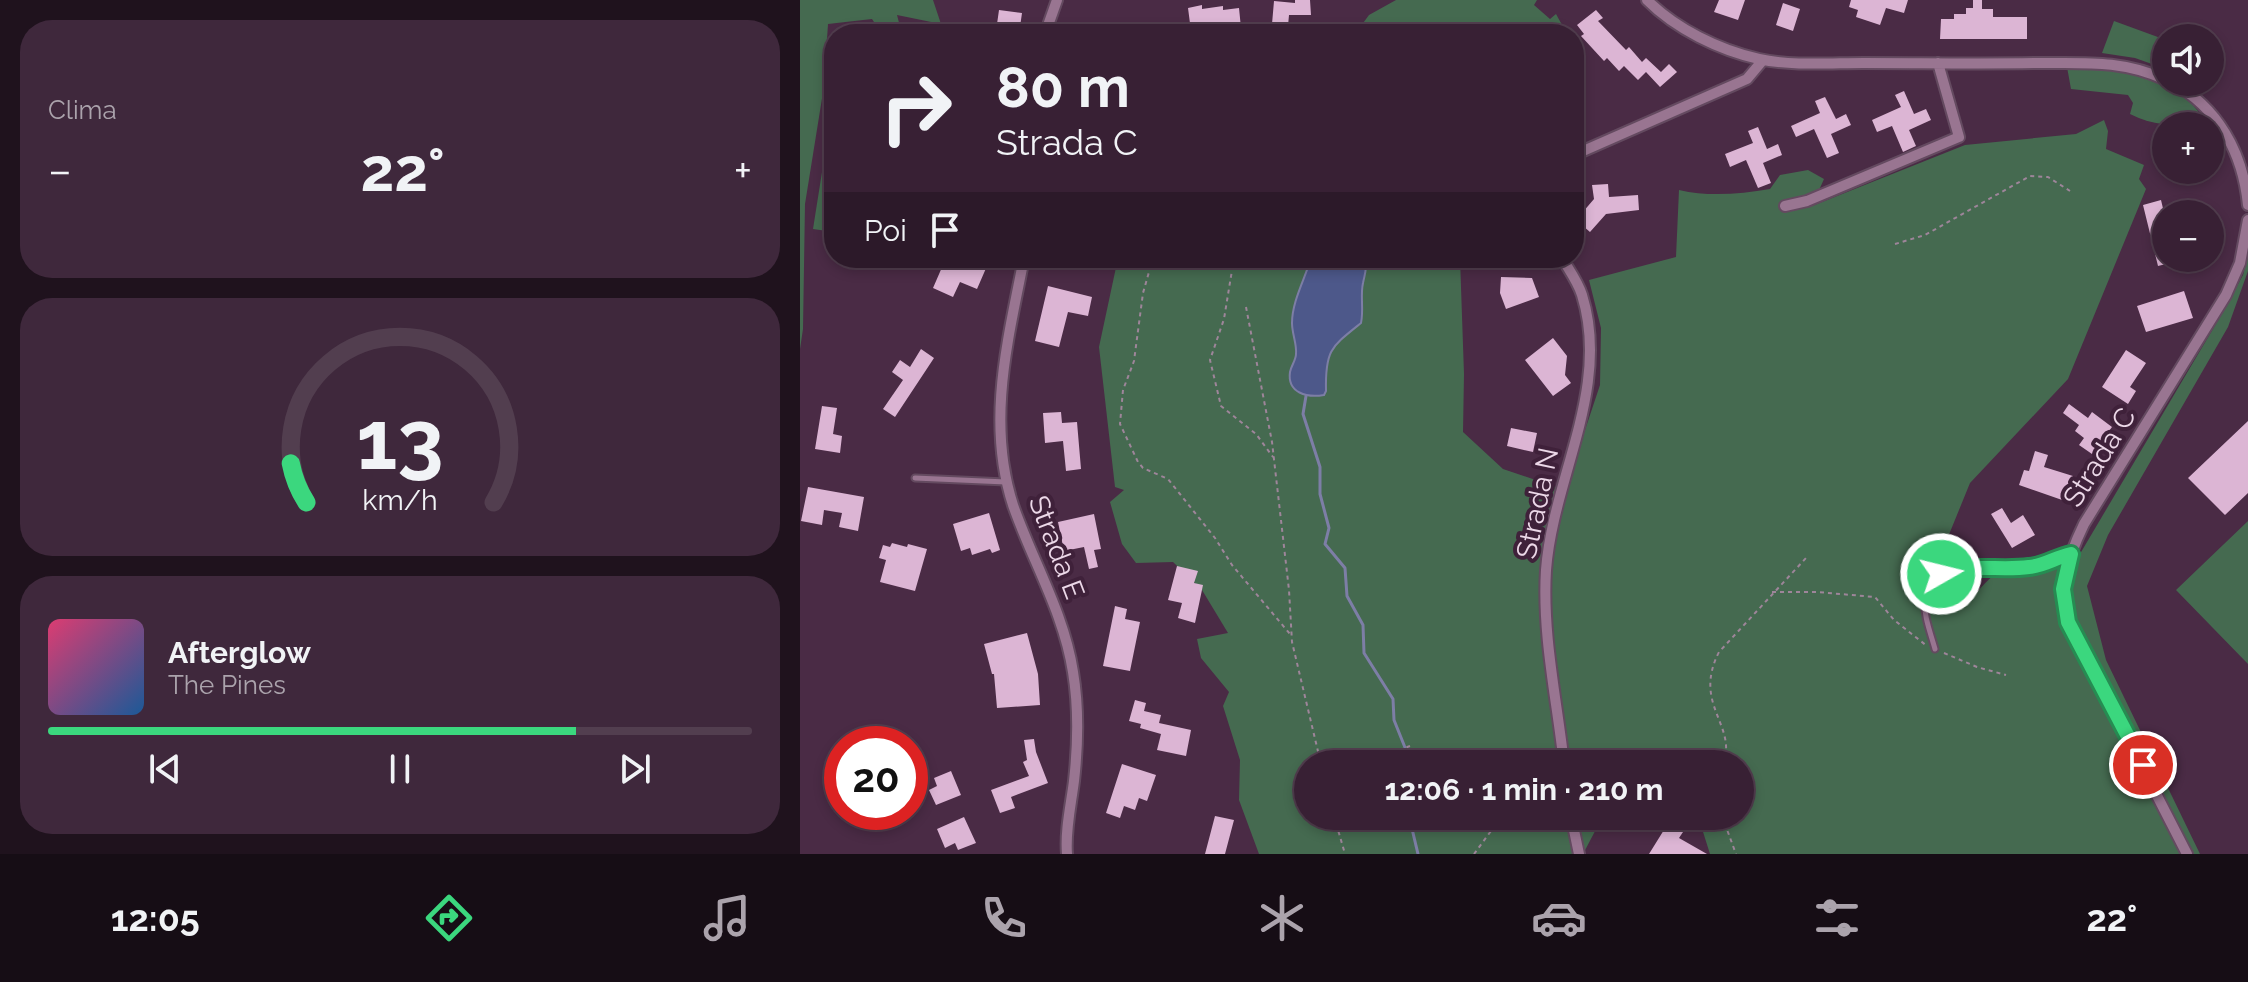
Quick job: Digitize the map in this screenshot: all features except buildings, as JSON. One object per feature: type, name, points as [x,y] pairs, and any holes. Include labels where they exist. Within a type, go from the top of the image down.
[{"type":"street","points":[[1049,24],[1057,0]]},
{"type":"street","points":[[1647,0],[1691,32],[1763,60],[2105,63],[2152,74]]},
{"type":"street","points":[[1584,151],[1747,79],[1763,60]]},
{"type":"street","points":[[1785,206],[1807,201],[1959,137],[1938,63]]},
{"type":"street","points":[[2193,96],[2222,127],[2239,161],[2248,205]]},
{"type":"street","name":"Strada C","points":[[2187,854],[2068,622],[2063,589],[2071,554],[2084,524],[2120,471],[2226,295],[2240,263],[2248,220]]},
{"type":"street","name":"Strada E","points":[[1022,268],[1004,356],[999,402],[1000,439],[1007,482],[1017,515],[1063,631],[1073,670],[1077,739],[1067,854]]},
{"type":"street","name":"Strada N","points":[[1562,750],[1546,622],[1546,567],[1553,523],[1586,393],[1592,344],[1581,292],[1568,268]]},
{"type":"street","points":[[1574,830],[1579,854]]},
{"type":"lane","points":[[915,478],[1007,482]]},
{"type":"lane","points":[[1935,649],[1925,599],[1930,583],[1941,574],[1952,569],[2036,566],[2071,554]]},
{"type":"path","points":[[1895,244],[1942,226],[2030,176],[2048,177],[2070,191]]},
{"type":"path","points":[[1150,268],[1143,293],[1134,361],[1123,390],[1120,424],[1138,462],[1143,468],[1168,479],[1215,538],[1232,565],[1291,635]]},
{"type":"path","points":[[1232,268],[1224,319],[1210,360],[1221,406],[1256,434],[1274,458]]},
{"type":"path","points":[[1246,307],[1274,458],[1291,635],[1318,750]]},
{"type":"path","points":[[1726,750],[1727,742],[1711,700],[1709,686],[1712,667],[1719,652],[1806,558]]},
{"type":"path","points":[[1772,592],[1875,597],[1894,620],[1921,644],[1977,667],[2006,675]]},
{"type":"path","points":[[1400,750],[1410,746]]},
{"type":"path","points":[[1338,830],[1345,854]]},
{"type":"path","points":[[1474,854],[1491,830]]},
{"type":"path","points":[[1727,830],[1736,854]]},
{"type":"green space","points":[[800,0],[933,0],[941,24],[897,15],[899,24],[875,24],[872,19],[824,24],[824,86],[805,204],[800,349]]},
{"type":"green space","points":[[1396,0],[1537,0],[1534,5],[1550,19],[1556,14],[1562,24],[1362,24],[1369,15]]},
{"type":"green space","points":[[2114,21],[2152,35],[2152,64],[2102,53]]},
{"type":"green space","points":[[2067,67],[2128,72],[2152,79],[2152,96],[2182,96],[2199,112],[2152,112],[2152,122],[2130,114],[2133,103],[2128,95],[2071,89]]},
{"type":"green space","points":[[2104,120],[2108,131],[2106,149],[2144,165],[2139,179],[2146,189],[2068,379],[1970,483],[1948,537],[1976,593],[2000,570],[2019,559],[2042,558],[2074,564],[2220,317],[2243,275],[2248,255],[2248,271],[2228,327],[2108,535],[2087,586],[2106,660],[2200,854],[1710,854],[1702,830],[1754,830],[1754,750],[1294,750],[1294,830],[1596,830],[1583,854],[1259,854],[1239,800],[1240,760],[1223,706],[1229,692],[1201,658],[1197,639],[1228,633],[1202,590],[1173,562],[1136,563],[1122,544],[1110,502],[1124,490],[1115,487],[1099,347],[1116,268],[1460,268],[1463,432],[1503,469],[1565,490],[1600,385],[1601,328],[1589,280],[1676,257],[1679,190],[1713,194],[1759,191],[1770,189],[1780,175],[1808,170],[1824,179],[1812,206],[1965,145],[2076,134]]},
{"type":"green space","points":[[822,172],[824,231],[813,229]]},
{"type":"green space","points":[[2248,521],[2248,664],[2176,590]]},
{"type":"water","points":[[1307,268],[1366,268],[1361,323],[1332,351],[1324,395],[1305,395],[1295,389],[1290,379],[1296,354],[1292,327],[1296,298]]},
{"type":"waterway","points":[[1306,396],[1303,414],[1320,467],[1320,494],[1329,528],[1325,544],[1345,568],[1347,596],[1363,625],[1364,653],[1393,699],[1394,720],[1406,750]]},
{"type":"waterway","points":[[1412,830],[1418,854]]},
{"type":"route","points":[[1941,574],[1952,569],[2023,568],[2071,554],[2063,589],[2068,622],[2143,765]]}]
